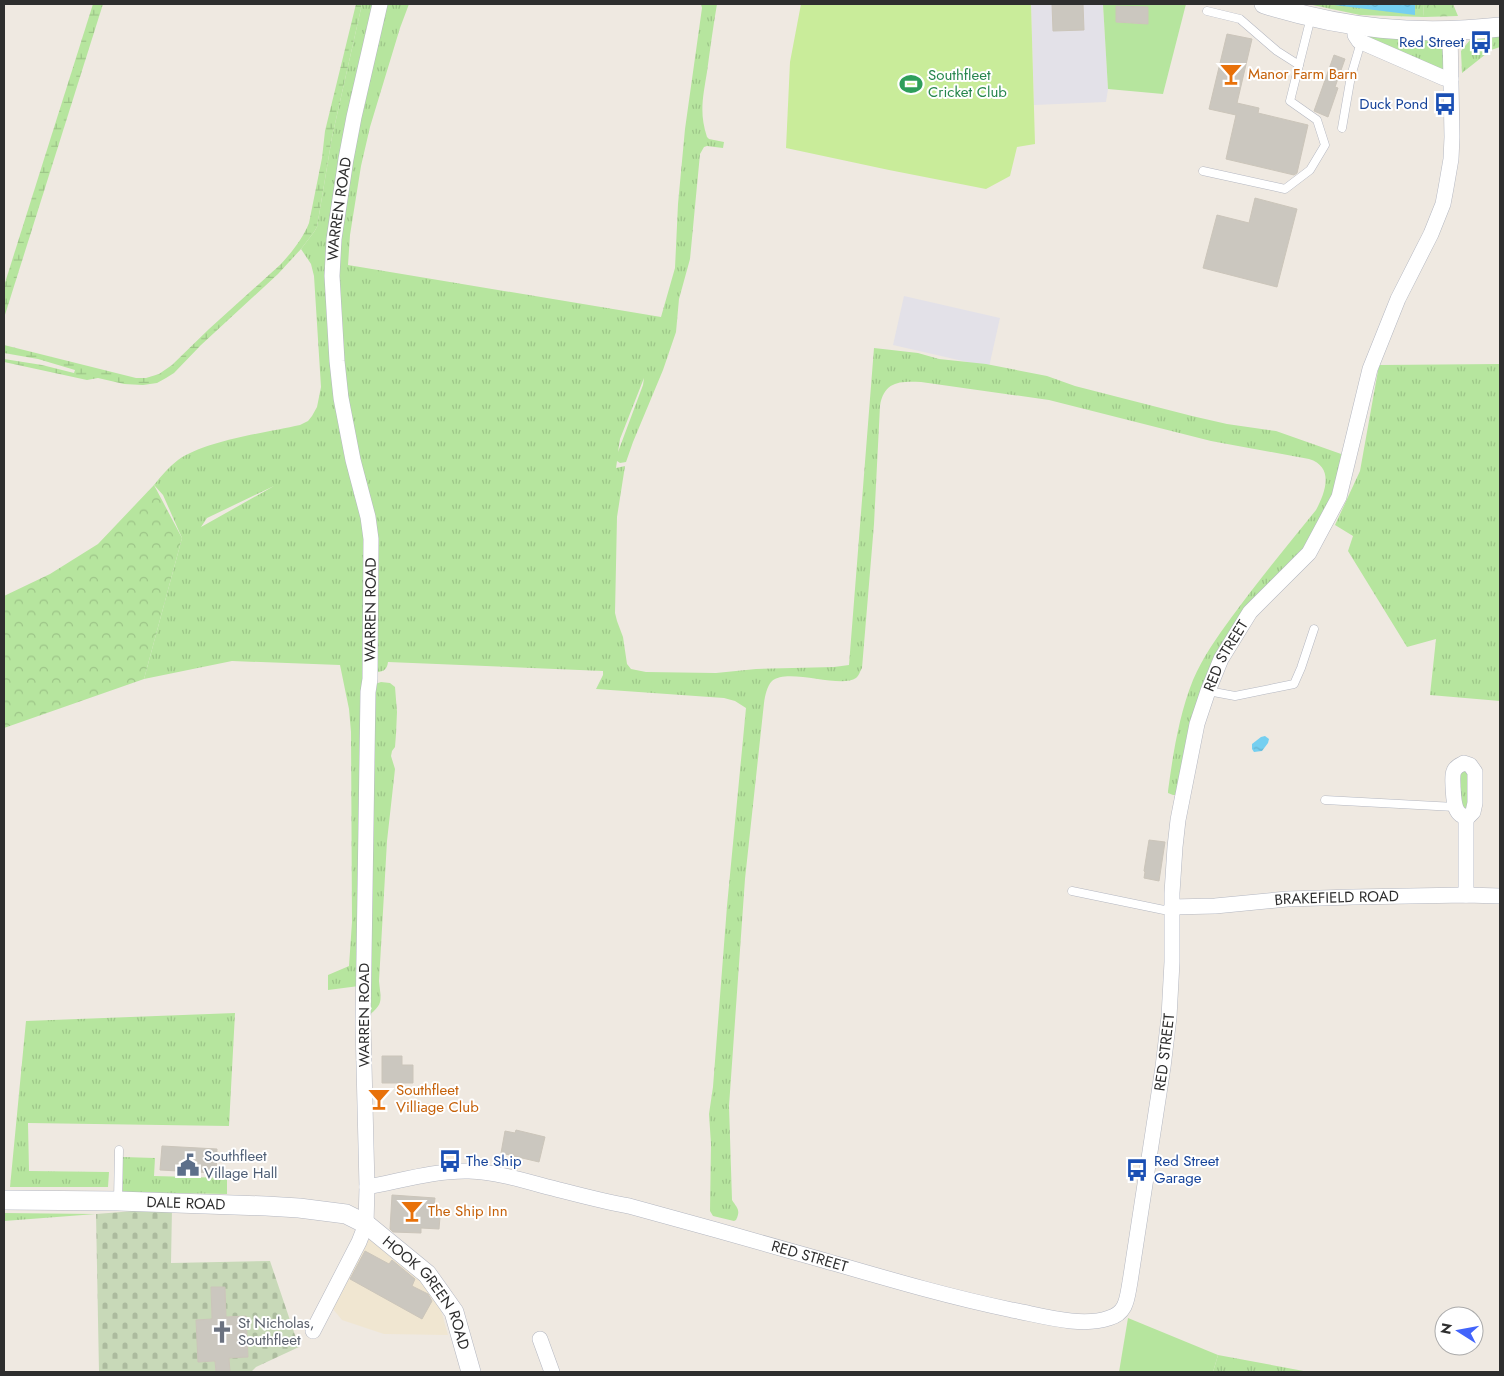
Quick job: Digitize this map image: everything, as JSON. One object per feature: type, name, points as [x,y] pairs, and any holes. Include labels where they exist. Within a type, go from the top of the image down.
[{"type":"street","name":"WARREN ROAD","points":[[313,1331],[360,1242],[366,1224],[367,1187],[363,1024],[371,552],[368,517],[353,460],[341,398],[332,276],[334,239],[346,159],[380,4]]},
{"type":"street","points":[[1264,4],[1311,17],[1358,34],[1442,77],[1451,79]]},
{"type":"street","points":[[1358,34],[1391,29],[1450,31],[1500,27]]},
{"type":"street","name":"RED STREET","points":[[367,1187],[450,1171],[493,1174],[521,1179],[629,1206],[968,1301],[1075,1321],[1100,1321],[1109,1319],[1122,1311],[1127,1300],[1164,1068],[1172,962],[1174,861],[1178,820],[1195,731],[1221,659],[1250,612],[1309,553],[1339,497],[1370,369],[1398,300],[1431,234],[1446,188],[1451,159],[1450,31]]},
{"type":"street","points":[[1461,812],[1466,895]]},
{"type":"street","name":"BRAKEFIELD ROAD","points":[[1172,907],[1222,906],[1308,898],[1500,896]]},
{"type":"street","name":"DALE ROAD","points":[[4,1200],[118,1200],[299,1208],[346,1214],[366,1224]]},
{"type":"street","name":"HOOK GREEN ROAD","points":[[366,1224],[427,1274],[454,1312],[471,1372]]},
{"type":"street","points":[[540,1340],[552,1372]]},
{"type":"lane","points":[[1207,11],[1240,19],[1277,51],[1299,65]]},
{"type":"lane","points":[[1203,171],[1285,189],[1310,170],[1325,145],[1318,120],[1290,101],[1311,17]]},
{"type":"lane","points":[[1342,128],[1358,34]]},
{"type":"lane","points":[[1208,691],[1233,697],[1294,684],[1314,629]]},
{"type":"lane","points":[[1325,800],[1461,812]]},
{"type":"lane","points":[[1072,891],[1164,910],[1172,907]]},
{"type":"lane","points":[[118,1150],[118,1200]]},
{"type":"shaded area","points":[[1031,4],[1103,4],[1108,89],[1106,102],[1034,105]]},
{"type":"shaded area","points":[[904,296],[1000,318],[989,367],[893,345]]},
{"type":"shaded area","points":[[368,1237],[419,1274],[437,1296],[448,1335],[384,1334],[342,1320],[333,1309]]},
{"type":"green space","points":[[93,4],[103,4],[4,318],[4,286]]},
{"type":"green space","points":[[356,4],[362,4],[332,137],[317,227],[301,249],[278,274],[201,345],[174,373],[157,383],[143,385],[124,384],[98,378],[87,380],[4,362],[4,359],[42,365],[74,373],[75,370],[38,359],[4,353],[4,345],[136,378],[146,378],[159,374],[172,365],[281,264],[297,245],[309,223],[322,158],[325,131]]},
{"type":"green space","points":[[362,4],[376,4],[328,262],[366,525],[359,986],[328,990],[328,975],[349,966],[352,922],[351,732],[349,709],[340,665],[232,661],[144,679],[182,538],[163,495],[154,485],[178,460],[190,453],[220,442],[300,425],[308,421],[317,407],[321,387],[314,276],[311,264],[301,249],[317,227],[332,137]],"holes":[[[274,486],[201,527],[207,518]]]},
{"type":"green space","points":[[384,4],[409,4],[370,127],[361,166],[350,235],[348,265],[661,317],[675,268],[678,204],[685,129],[701,4],[717,4],[702,112],[707,137],[724,142],[723,148],[707,146],[704,147],[700,154],[690,259],[679,299],[676,332],[663,370],[626,462],[620,463],[617,461],[616,468],[625,466],[617,517],[615,613],[623,637],[627,664],[631,669],[646,672],[716,673],[756,669],[849,665],[874,348],[918,353],[939,359],[986,364],[1047,376],[1075,386],[1192,416],[1227,424],[1276,431],[1344,455],[1340,487],[1309,547],[1234,632],[1178,795],[1173,795],[1168,793],[1168,791],[1174,749],[1180,721],[1193,680],[1215,640],[1262,577],[1316,510],[1325,489],[1325,474],[1322,468],[1309,459],[1211,441],[1049,400],[921,382],[894,384],[885,392],[880,406],[874,524],[862,668],[856,678],[848,681],[790,676],[780,677],[770,683],[764,700],[745,879],[729,1106],[732,1200],[738,1211],[734,1221],[713,1216],[710,1211],[711,1144],[709,1114],[713,1087],[727,906],[746,708],[735,701],[724,698],[596,689],[603,671],[388,662],[384,670],[374,672],[373,534],[346,412],[336,284],[340,222]],"holes":[[[644,378],[618,452],[620,439]]]},
{"type":"green space","name":"Southfleet Cricket Club","points":[[801,4],[1031,4],[1035,144],[1017,147],[1010,176],[986,189],[786,148],[790,62]]},
{"type":"green space","points":[[1103,4],[1186,4],[1163,94],[1108,89]],"holes":[[[1117,6],[1148,7],[1148,24],[1116,22]]]},
{"type":"green space","points":[[1308,4],[1423,4],[1424,17],[1360,15]]},
{"type":"green space","points":[[1423,4],[1453,4],[1458,16],[1424,17]]},
{"type":"green space","points":[[1366,35],[1435,39],[1442,49],[1443,69],[1366,39]]},
{"type":"green space","points":[[1500,37],[1500,47],[1491,50],[1462,73],[1461,51],[1470,40]]},
{"type":"green space","points":[[1500,364],[1500,701],[1430,695],[1436,639],[1407,647],[1348,551],[1353,536],[1335,525],[1360,471],[1379,365]]},
{"type":"green space","points":[[154,485],[182,538],[144,679],[4,728],[4,596],[50,574],[98,544]]},
{"type":"green space","points":[[381,682],[390,683],[395,687],[396,734],[395,747],[391,756],[395,769],[387,841],[379,981],[381,998],[379,1005],[367,1017],[375,684]]},
{"type":"green space","points":[[1469,770],[1467,811],[1459,805],[1460,771]]},
{"type":"green space","points":[[235,1013],[229,1126],[28,1123],[29,1171],[109,1172],[108,1187],[10,1187],[26,1021]]},
{"type":"green space","points":[[123,1157],[155,1158],[154,1176],[227,1178],[227,1194],[122,1192]]},
{"type":"green space","points":[[172,1208],[171,1263],[270,1261],[299,1347],[256,1367],[251,1372],[230,1372],[229,1358],[248,1356],[246,1316],[226,1317],[225,1287],[211,1287],[212,1319],[196,1320],[199,1362],[215,1361],[216,1372],[99,1372],[96,1214]]},
{"type":"green space","points":[[4,1213],[96,1214],[4,1221]]},
{"type":"green space","points":[[1128,1318],[1218,1355],[1213,1372],[1119,1372]]},
{"type":"green space","points":[[1218,1355],[1309,1372],[1213,1372]]},
{"type":"water","points":[[1328,4],[1415,4],[1415,15],[1334,5]]},
{"type":"water","points":[[1265,736],[1269,739],[1268,743],[1262,751],[1254,752],[1252,744]]},
{"type":"building","points":[[1052,4],[1083,4],[1084,30],[1053,31]]},
{"type":"building","points":[[1116,6],[1148,7],[1148,24],[1116,22]]},
{"type":"building","points":[[1227,34],[1252,39],[1237,103],[1259,108],[1258,113],[1308,125],[1297,173],[1294,175],[1226,159],[1236,115],[1209,109]]},
{"type":"building","points":[[1334,55],[1345,59],[1335,87],[1338,88],[1328,117],[1314,111]]},
{"type":"building","points":[[1255,198],[1297,209],[1277,287],[1203,268],[1217,215],[1249,223]]},
{"type":"building","points":[[1149,840],[1165,842],[1159,881],[1144,878]]},
{"type":"building","points":[[382,1056],[402,1056],[402,1065],[413,1065],[413,1083],[382,1083]]},
{"type":"building","points":[[516,1130],[545,1137],[539,1162],[501,1153],[505,1131],[515,1133]]},
{"type":"building","name":"Southfleet Village Hall","points":[[162,1146],[217,1149],[216,1173],[160,1170]]},
{"type":"building","name":"The Ship Inn","points":[[392,1195],[435,1198],[433,1216],[440,1217],[439,1229],[421,1228],[421,1233],[393,1232],[390,1229]]},
{"type":"building","points":[[365,1251],[389,1264],[392,1260],[415,1279],[412,1286],[428,1294],[432,1301],[422,1319],[350,1279]]},
{"type":"building","name":"St Nicholas, Southfleet","points":[[211,1287],[225,1287],[226,1317],[246,1316],[248,1357],[229,1358],[230,1372],[216,1372],[215,1361],[198,1362],[196,1320],[212,1319]]},
{"type":"place","name":"Red Street","points":[[1481,42]]},
{"type":"place","name":"Manor Farm Barn","points":[[1231,74]]},
{"type":"place","name":"Southfleet Cricket Club","points":[[911,84]]},
{"type":"place","name":"Duck Pond","points":[[1445,104]]},
{"type":"place","name":"Southfleet Villiage Club","points":[[379,1099]]},
{"type":"place","name":"The Ship","points":[[450,1161]]},
{"type":"place","name":"Southfleet Village Hall","points":[[188,1165]]},
{"type":"place","name":"Red Street Garage","points":[[1137,1170]]},
{"type":"place","name":"The Ship Inn","points":[[412,1211]]},
{"type":"place","name":"St Nicholas, Southfleet","points":[[222,1332]]}]
